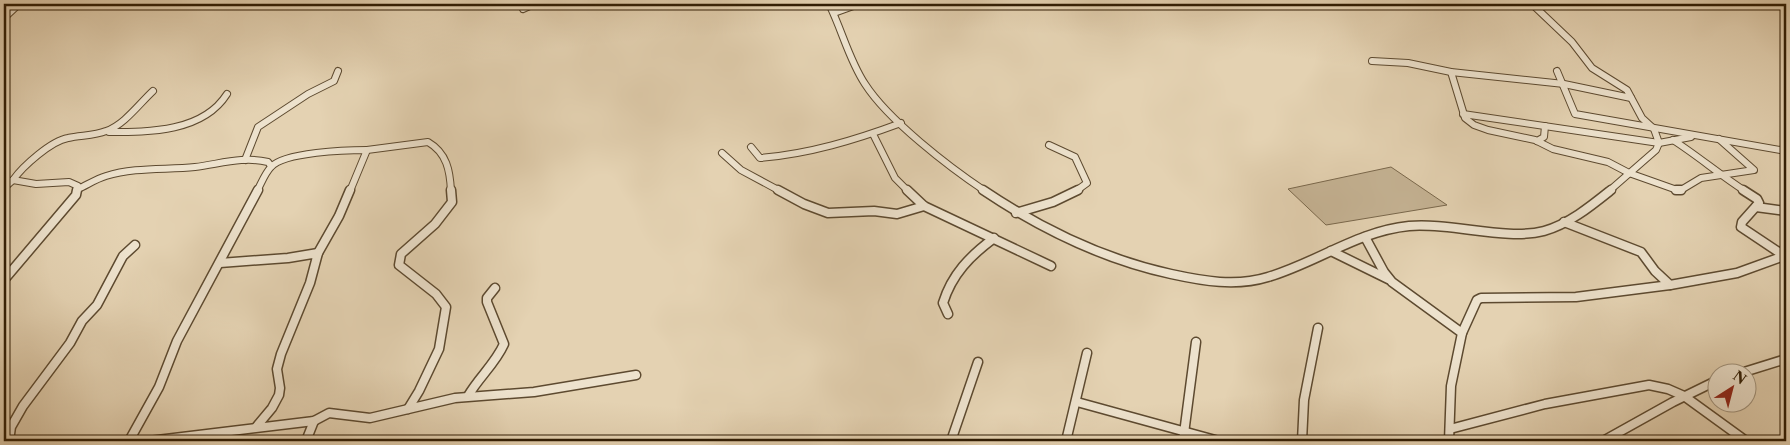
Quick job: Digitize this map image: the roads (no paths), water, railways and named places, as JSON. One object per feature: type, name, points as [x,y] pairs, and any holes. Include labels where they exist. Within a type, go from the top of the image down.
[{"type":"street","points":[[4,18],[19,4]]},
{"type":"street","points":[[524,9],[534,4]]},
{"type":"street","points":[[829,4],[844,42],[866,85],[901,123],[976,186],[1047,231],[1090,250],[1166,274],[1224,283],[1268,278],[1365,237],[1394,228],[1419,225],[1494,232],[1536,232],[1547,230],[1564,222],[1610,190],[1656,150],[1659,143],[1654,129],[1642,118],[1627,90],[1592,68],[1572,42],[1532,4]]},
{"type":"street","points":[[834,13],[859,4]]},
{"type":"street","points":[[1372,60],[1408,63],[1451,72],[1564,84],[1631,98]]},
{"type":"street","points":[[245,160],[258,127],[308,94],[334,81],[338,71]]},
{"type":"street","points":[[1558,71],[1577,115],[1786,150]]},
{"type":"street","points":[[1451,72],[1463,114],[1468,121],[1479,128],[1538,141],[1553,149],[1608,162],[1630,173],[1676,190],[1680,190],[1698,179],[1754,170],[1719,139]]},
{"type":"street","points":[[105,132],[120,123],[154,91]]},
{"type":"street","points":[[4,188],[19,172],[54,143],[72,136],[105,132],[131,133],[168,128],[211,113],[218,108],[227,94]]},
{"type":"street","points":[[1463,114],[1659,143],[1696,135]]},
{"type":"street","points":[[751,147],[760,158],[773,158],[797,154],[873,134],[901,123]]},
{"type":"street","points":[[1538,141],[1544,136],[1545,126]]},
{"type":"street","points":[[873,134],[896,178],[924,206],[1051,266]]},
{"type":"street","points":[[1673,140],[1699,156],[1720,175],[1757,199],[1760,203],[1742,222],[1741,226],[1746,232],[1785,256]]},
{"type":"street","points":[[129,441],[159,387],[177,342],[271,166],[283,160],[308,154],[367,150],[428,142],[436,145],[446,158],[452,202],[435,224],[401,254],[399,265],[436,294],[446,307],[439,349],[419,391],[408,409]]},
{"type":"street","points":[[1016,213],[1050,202],[1076,191],[1087,183],[1075,156],[1049,145]]},
{"type":"street","points":[[257,426],[266,416],[279,395],[281,388],[277,371],[290,324],[315,273],[318,253],[339,216],[367,150]]},
{"type":"street","points":[[722,153],[741,170],[804,204],[828,213],[874,211],[897,214],[924,206]]},
{"type":"street","points":[[4,280],[76,195],[78,190],[95,180],[121,173],[193,167],[245,160],[262,160],[268,162],[271,166]]},
{"type":"street","points":[[13,180],[36,184],[69,182],[78,186],[78,190]]},
{"type":"street","points":[[1756,207],[1786,211]]},
{"type":"street","points":[[1564,222],[1641,252],[1655,271],[1670,285]]},
{"type":"street","points":[[1365,237],[1384,272],[1392,282]]},
{"type":"street","points":[[948,314],[943,303],[955,274],[965,260],[994,238]]},
{"type":"street","points":[[9,441],[11,427],[24,406],[70,343],[82,321],[98,305],[123,256],[135,246]]},
{"type":"street","points":[[1331,251],[1392,282],[1462,333]]},
{"type":"street","points":[[220,262],[288,258],[318,253]]},
{"type":"street","points":[[1449,441],[1451,386],[1462,333],[1477,300],[1481,298],[1576,297],[1670,285],[1737,273],[1785,256]]},
{"type":"street","points":[[468,396],[476,382],[498,356],[504,344],[501,331],[487,304],[488,298],[495,288]]},
{"type":"street","points":[[1302,441],[1304,400],[1318,328]]},
{"type":"street","points":[[1184,437],[1196,342]]},
{"type":"street","points":[[1066,441],[1077,402],[1087,353]]},
{"type":"street","points":[[1758,368],[1786,359]]},
{"type":"street","points":[[951,441],[978,362]]},
{"type":"street","points":[[149,441],[314,420],[329,413],[342,417],[368,418],[394,414],[408,409],[468,396],[517,394],[561,389],[636,375]]},
{"type":"street","points":[[1450,429],[1545,404],[1643,385],[1660,387],[1684,396],[1746,441]]},
{"type":"street","points":[[1603,441],[1708,385]]},
{"type":"street","points":[[1077,402],[1184,437],[1219,441]]},
{"type":"street","points":[[306,441],[314,420]]}]
